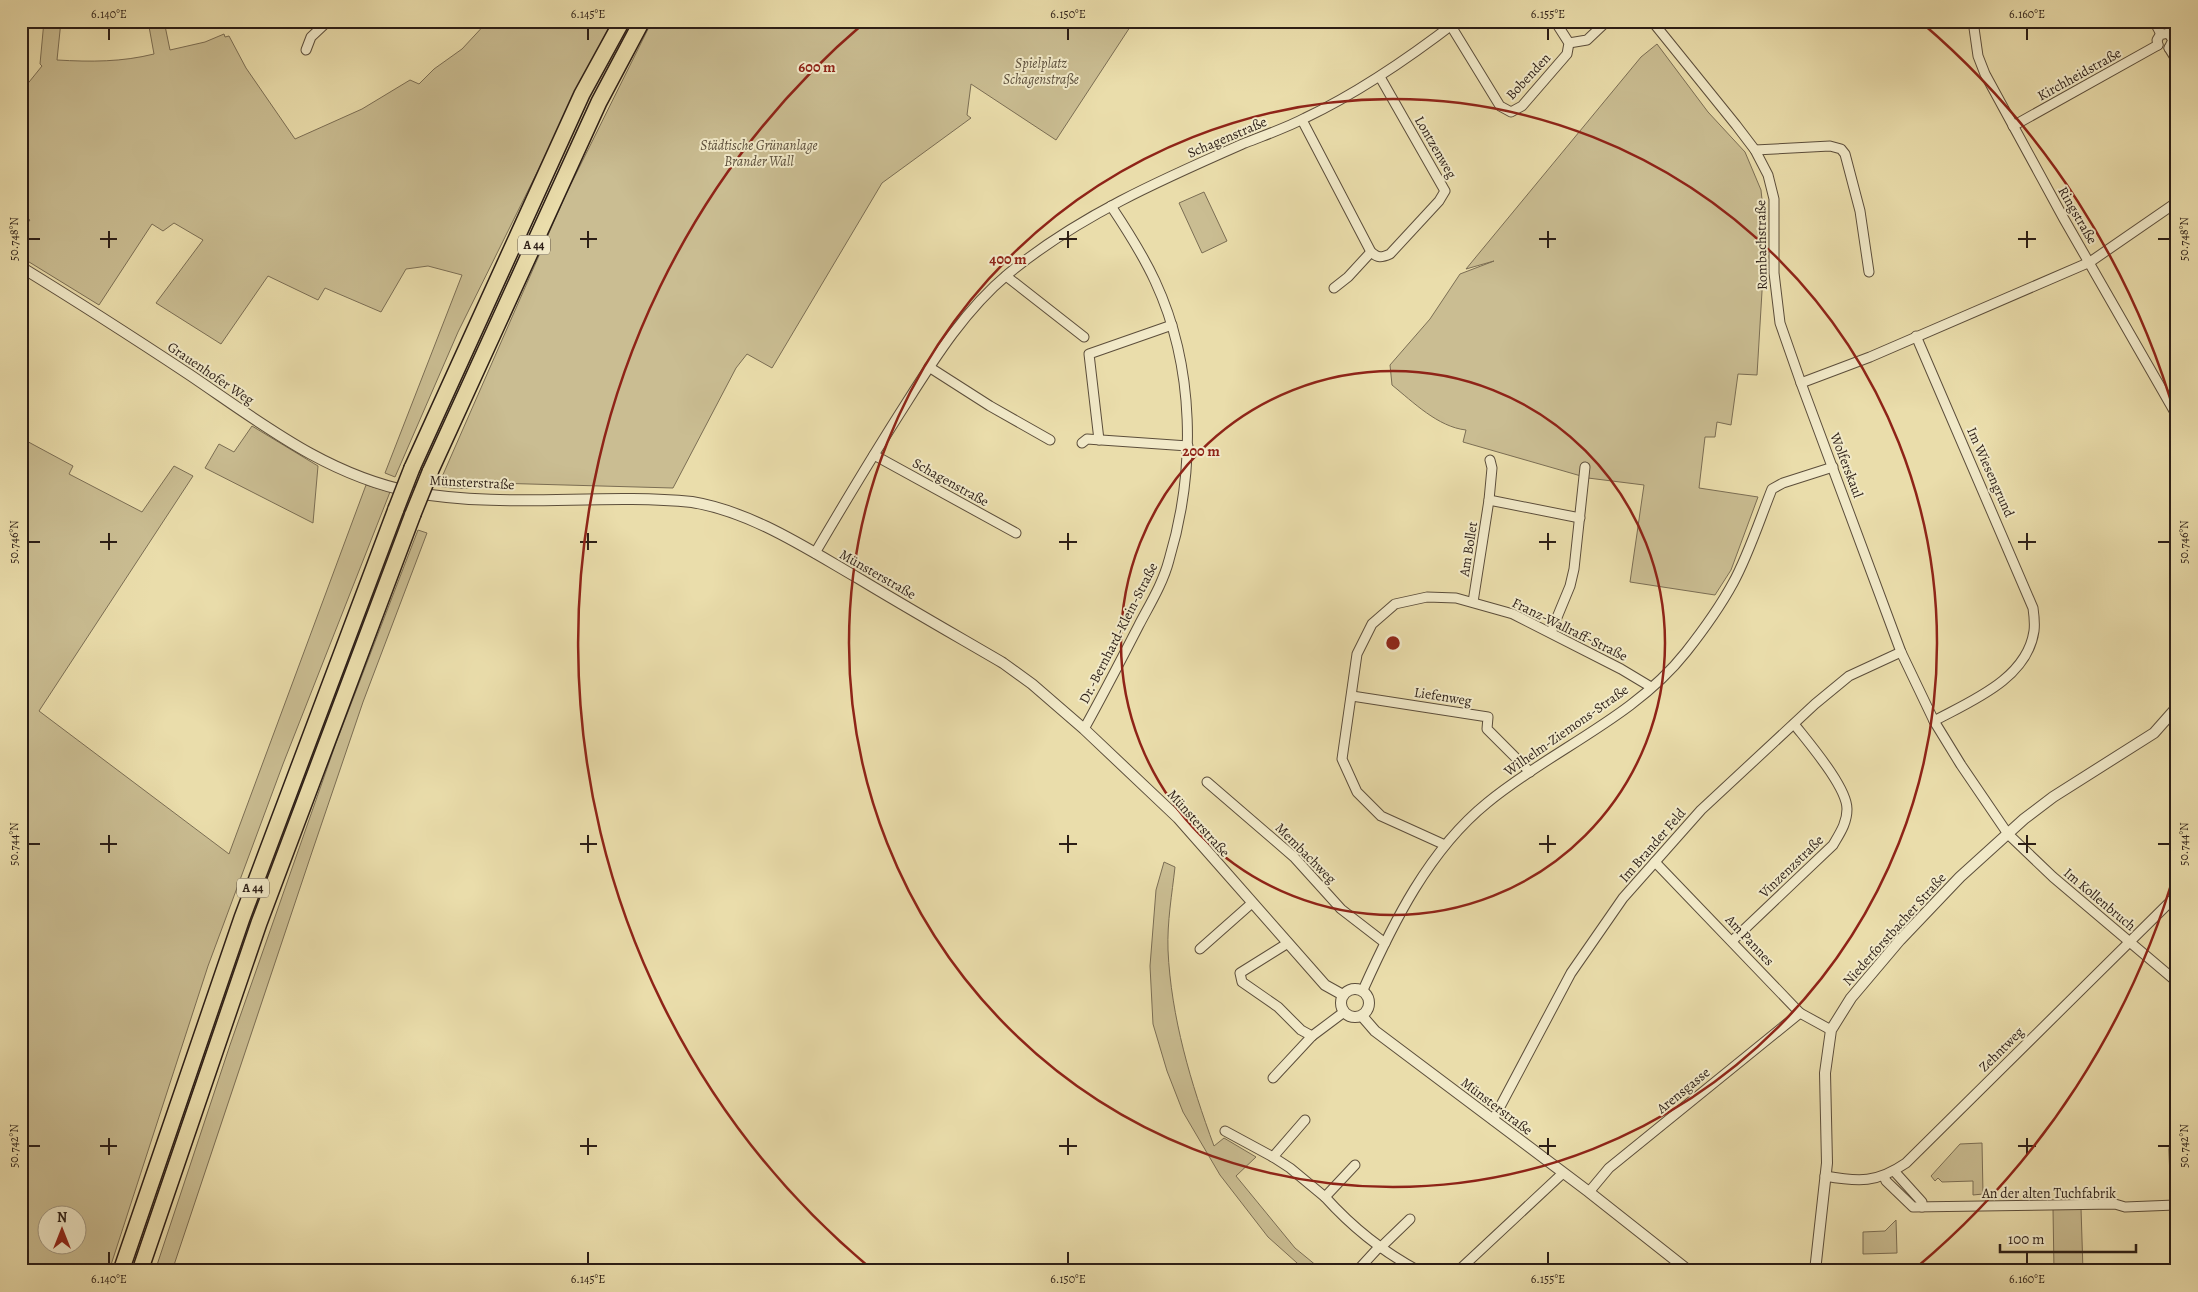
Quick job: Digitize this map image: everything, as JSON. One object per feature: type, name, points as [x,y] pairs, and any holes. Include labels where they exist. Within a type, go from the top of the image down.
[{"type":"highway","name":"A 44","points":[[121,1271],[242,918],[412,468],[582,94],[622,21]]},
{"type":"highway","name":"A 44","points":[[140,1271],[258,923],[413,514],[430,472],[599,102],[642,21]]},
{"type":"street","points":[[306,50],[311,37],[328,21]]},
{"type":"street","points":[[1555,21],[1569,42],[1587,40],[1607,21]]},
{"type":"street","name":"Rombachstraße","points":[[1652,21],[1755,150],[1768,174],[1774,199],[1776,299],[1780,323],[1801,384]]},
{"type":"street","name":"Ringstraße","points":[[1973,21],[1978,56],[2013,126],[2177,416]]},
{"type":"street","points":[[2154,21],[2161,34]]},
{"type":"street","name":"Bobenden","points":[[1454,24],[1500,106],[1508,111],[1519,109],[1528,99],[1567,54],[1569,42]]},
{"type":"street","name":"Schagenstraße","points":[[815,553],[929,367],[965,319],[1006,276],[1046,246],[1111,206],[1164,178],[1302,120],[1337,102],[1380,77],[1454,24]]},
{"type":"street","points":[[2168,33],[2175,36],[2170,48],[2164,49],[2158,45],[2157,40],[2161,34],[2168,33]]},
{"type":"street","name":"Kirchheidstraße","points":[[2013,126],[2158,45]]},
{"type":"street","points":[[2170,48],[2177,61]]},
{"type":"street","name":"Lontzenweg","points":[[1371,252],[1382,258],[1390,254],[1445,191],[1380,77]]},
{"type":"street","points":[[1302,120],[1371,252],[1348,277],[1334,288]]},
{"type":"street","points":[[1755,150],[1830,146],[1841,149],[1845,154],[1860,211],[1869,272]]},
{"type":"street","points":[[1801,384],[1870,357],[2090,262],[2177,202]]},
{"type":"street","name":"Dr.-Bernhard-Klein-Straße","points":[[1084,729],[1157,590],[1167,567],[1181,513],[1188,446],[1185,387],[1172,325],[1155,281],[1139,250],[1111,206]]},
{"type":"street","name":"Grauenhofer Weg","points":[[21,267],[144,345],[301,450],[339,470],[392,487]]},
{"type":"street","points":[[1006,276],[1084,337]]},
{"type":"street","points":[[1099,440],[1089,354],[1172,325]]},
{"type":"street","name":"Im Wiesengrund","points":[[1916,336],[2014,559],[2033,608],[2034,630],[2028,651],[2013,672],[1988,692],[1934,721]]},
{"type":"street","points":[[929,367],[990,406],[1050,440]]},
{"type":"street","name":"Wolferskaul","points":[[1801,384],[1901,652],[1934,721],[1961,765],[2008,834]]},
{"type":"street","points":[[1082,443],[1087,438],[1188,446]]},
{"type":"street","name":"Schagenstraße","points":[[874,455],[1016,533]]},
{"type":"street","name":"Am Bollet","points":[[1473,602],[1489,500],[1492,468],[1490,460]]},
{"type":"street","points":[[1551,632],[1570,586],[1575,562],[1585,467]]},
{"type":"street","name":"Wilhelm-Ziemons-Straße","points":[[1363,990],[1385,944],[1416,889],[1445,845],[1486,804],[1530,772],[1603,725],[1651,687],[1685,653],[1733,583],[1772,489],[1782,483],[1833,467]]},
{"type":"street","name":"Münsterstraße","points":[[392,487],[434,495],[484,499],[692,502],[712,505],[762,526],[815,553],[1003,663],[1032,684],[1084,729],[1178,818],[1325,985],[1342,995]]},
{"type":"street","points":[[1489,500],[1580,518]]},
{"type":"street","name":"Franz-Wallraff-Straße","points":[[1445,845],[1381,816],[1356,792],[1342,759],[1357,654],[1372,624],[1395,604],[1427,596],[1473,602],[1513,614],[1621,669],[1651,687]]},
{"type":"street","name":"Im Brander Feld","points":[[1493,1120],[1571,973],[1623,898],[1701,810],[1815,704],[1849,676],[1901,652]]},
{"type":"street","name":"Liefenweg","points":[[1352,696],[1488,717],[1488,729],[1530,772]]},
{"type":"street","name":"Niederforstbacher Straße","points":[[1815,1271],[1827,1148],[1825,1073],[1831,1030],[1851,998],[1900,940],[1960,877],[2008,834],[2053,798],[2154,733],[2177,707]]},
{"type":"street","name":"Vinzenzstraße","points":[[1732,941],[1833,845],[1845,825],[1847,808],[1837,783],[1794,724]]},
{"type":"street","name":"Membachweg","points":[[1208,782],[1294,857],[1341,909],[1385,944]]},
{"type":"street","name":"Im Kollenbruch","points":[[2008,834],[2053,877],[2177,982]]},
{"type":"street","name":"Am Pannes","points":[[1655,862],[1800,1013],[1831,1030]]},
{"type":"street","name":"Zehntweg","points":[[1825,1176],[1860,1181],[1884,1176],[1894,1171],[1917,1153],[2177,894]]},
{"type":"street","points":[[1200,949],[1252,903]]},
{"type":"street","points":[[1288,943],[1240,972],[1241,979],[1242,982],[1278,1006],[1301,1030],[1312,1036]]},
{"type":"street","points":[[1353,988],[1363,990],[1368,995],[1367,1011],[1362,1016],[1355,1017],[1344,1012],[1340,1004],[1342,995],[1353,988]]},
{"type":"street","points":[[1273,1078],[1312,1036],[1344,1012]]},
{"type":"street","name":"Arensgasse","points":[[1589,1192],[1609,1168],[1800,1013]]},
{"type":"street","name":"Münsterstraße","points":[[1362,1016],[1375,1031],[1589,1192],[1689,1271]]},
{"type":"street","points":[[1273,1157],[1304,1120]]},
{"type":"street","points":[[1225,1131],[1290,1168],[1325,1197],[1355,1228],[1380,1247],[1418,1271]]},
{"type":"street","points":[[2174,1149],[2177,1246]]},
{"type":"street","points":[[1325,1197],[1355,1166]]},
{"type":"street","points":[[1894,1171],[1922,1202],[1922,1207]]},
{"type":"street","points":[[1458,1271],[1563,1174]]},
{"type":"street","name":"An der alten Tuchfabrik","points":[[1884,1176],[1886,1181],[1913,1208],[2115,1204],[2125,1207],[2175,1205]]},
{"type":"street","points":[[1357,1271],[1410,1219]]},
{"type":"green space","points":[[44,21],[61,21],[57,60],[106,61],[154,54],[148,21],[164,21],[170,50],[205,42],[224,34],[225,37],[229,36],[246,68],[295,139],[362,109],[410,80],[419,84],[434,69],[462,49],[488,21],[612,21],[458,332],[395,477],[385,473],[462,275],[428,266],[406,269],[381,312],[325,288],[318,300],[268,276],[221,344],[156,303],[203,240],[174,223],[163,231],[152,224],[99,305],[21,257],[21,231],[30,220],[21,214],[21,92],[42,66],[40,64]]},
{"type":"green space","name":"Städtische Grünanlage Brander Wall","points":[[652,21],[980,21],[979,28],[982,21],[1134,21],[1056,140],[971,84],[967,115],[971,118],[882,183],[772,368],[747,354],[736,368],[673,488],[493,483],[466,488],[438,486],[566,194]]},
{"type":"green space","points":[[1657,44],[1708,112],[1745,152],[1761,190],[1764,219],[1764,258],[1757,375],[1738,374],[1731,425],[1717,422],[1715,437],[1705,437],[1699,488],[1758,497],[1731,570],[1715,595],[1630,582],[1644,485],[1588,478],[1463,442],[1466,430],[1456,428],[1436,419],[1392,385],[1390,365],[1430,319],[1460,274],[1494,261],[1466,269],[1641,57]]},
{"type":"green space","points":[[1204,192],[1227,241],[1202,253],[1179,203]]},
{"type":"green space","points":[[252,426],[318,466],[313,523],[205,468],[219,444],[234,452]]},
{"type":"green space","points":[[21,438],[73,466],[69,474],[142,512],[174,466],[193,476],[39,711],[229,854],[366,485],[390,492],[283,764],[208,966],[109,1271],[21,1271]]},
{"type":"green space","points":[[418,530],[427,533],[363,702],[172,1271],[155,1271],[230,1045],[336,743]]},
{"type":"green space","points":[[1164,862],[1175,867],[1168,940],[1173,1000],[1183,1050],[1214,1146],[1224,1138],[1256,1157],[1236,1176],[1295,1248],[1323,1271],[1306,1271],[1268,1237],[1220,1175],[1183,1112],[1167,1071],[1153,1024],[1150,966],[1156,890]]},
{"type":"green space","points":[[1982,1143],[1983,1194],[1973,1195],[1973,1181],[1942,1182],[1938,1178],[1935,1181],[1931,1176],[1960,1144]]},
{"type":"green space","points":[[2081,1208],[2083,1271],[2054,1271],[2053,1209]]},
{"type":"green space","points":[[1896,1220],[1897,1253],[1863,1254],[1863,1232],[1885,1231]]},
{"type":"park label","name":"Spielplatz Schagenstraße","points":[[1041,72]]}]
